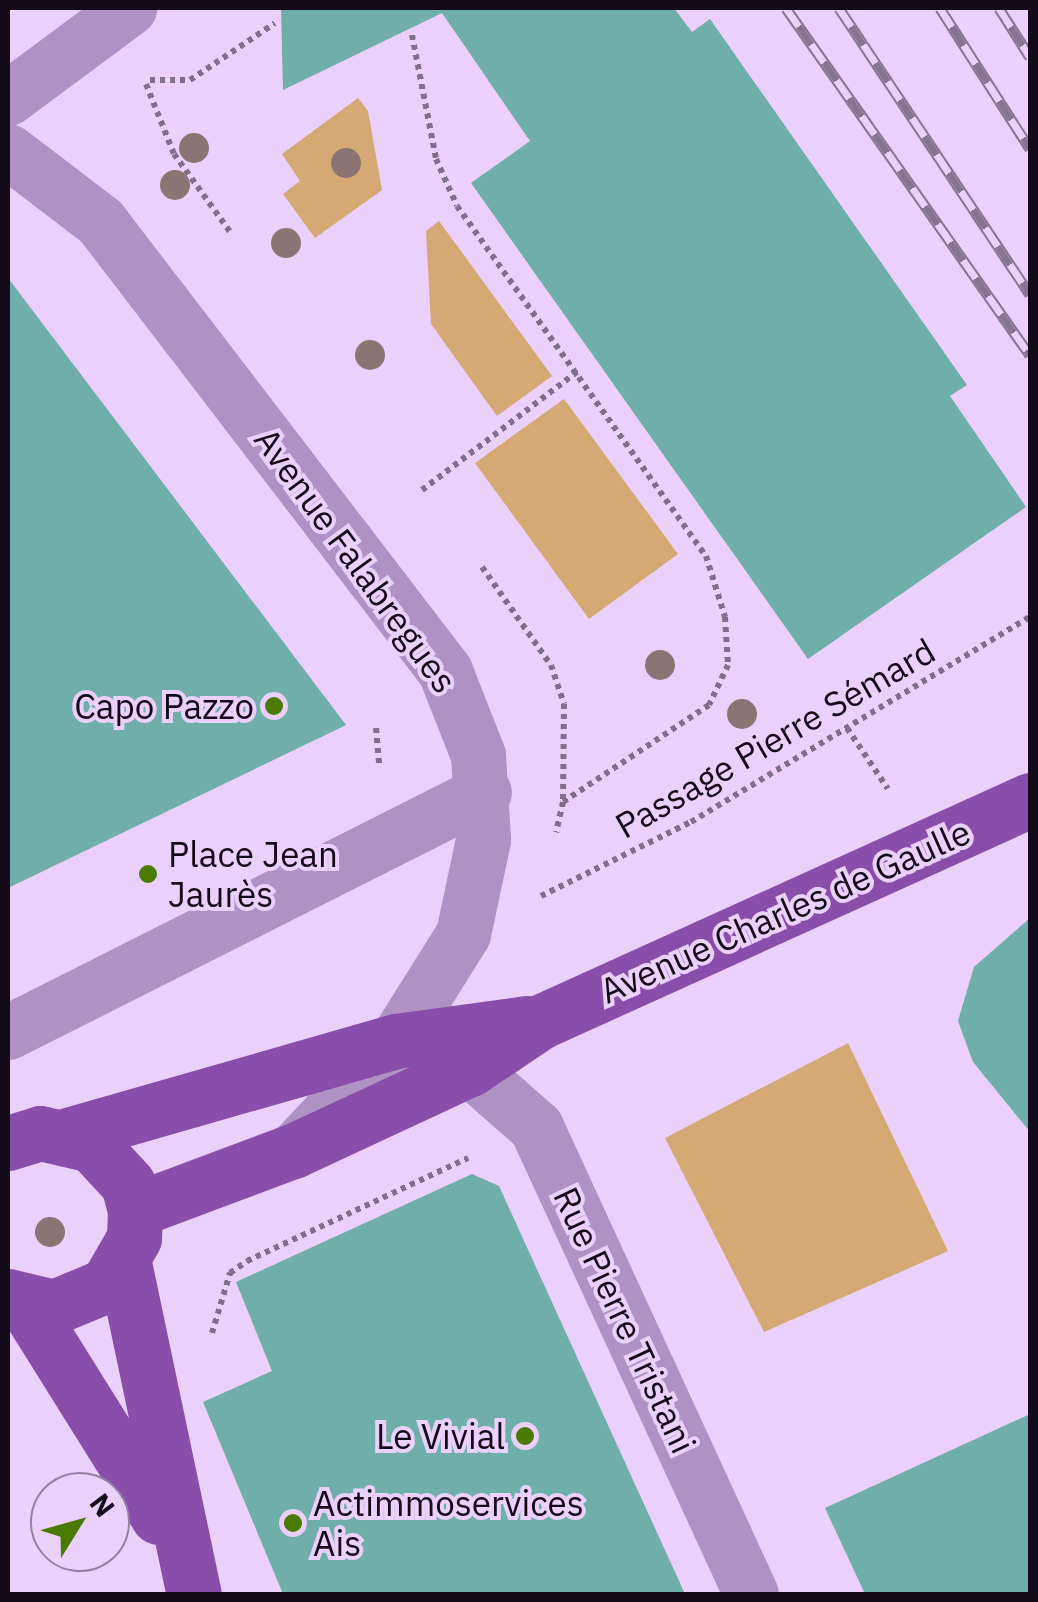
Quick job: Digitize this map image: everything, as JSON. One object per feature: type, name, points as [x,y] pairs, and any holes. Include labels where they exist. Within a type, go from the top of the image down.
[{"type":"main road","name":"Avenue Charles de Gaulle","points":[[540,1022],[1030,800]]},
{"type":"main road","points":[[8,1143],[68,1134],[396,1041],[540,1022]]},
{"type":"main road","points":[[16,1300],[82,1301],[129,1237],[293,1151],[470,1069],[540,1022]]},
{"type":"main road","points":[[68,1134],[113,1162],[190,1582]]},
{"type":"main road","points":[[16,1300],[190,1582]]},
{"type":"street","points":[[8,98],[129,8]]},
{"type":"street","name":"Avenue Falabregues","points":[[8,151],[100,221],[445,671],[464,710],[484,792],[463,934],[396,1041]]},
{"type":"street","points":[[8,1032],[484,792]]},
{"type":"street","points":[[293,1151],[396,1041]]},
{"type":"street","name":"Rue Pierre Tristani","points":[[470,1069],[536,1126],[751,1594]]},
{"type":"path","points":[[231,234],[174,154],[144,79],[190,80],[276,23]]},
{"type":"path","points":[[412,35],[436,159],[457,206],[706,556],[724,616],[728,665],[709,706],[563,802]]},
{"type":"path","points":[[422,490],[578,371]]},
{"type":"path","points":[[482,567],[551,666],[564,704],[563,802],[554,840]]},
{"type":"path","name":"Passage Pierre Sémard","points":[[546,877],[541,896],[691,822],[1030,617]]},
{"type":"path","points":[[369,773],[384,752],[376,728]]},
{"type":"path","points":[[846,728],[890,792],[908,784]]},
{"type":"path","points":[[206,1350],[230,1273],[248,1261],[536,1126]]},
{"type":"shaded area","points":[[358,98],[368,111],[382,190],[315,238],[283,194],[300,181],[282,154]]},
{"type":"shaded area","points":[[439,221],[552,376],[497,416],[431,324],[426,231]]},
{"type":"shaded area","points":[[564,399],[678,554],[589,619],[475,463]]},
{"type":"shaded area","points":[[848,1043],[948,1251],[764,1332],[665,1138]]},
{"type":"building","points":[[281,8],[674,8],[692,32],[710,19],[967,385],[950,396],[1026,507],[808,659],[471,183],[530,141],[442,13],[283,90]]},
{"type":"building","points":[[8,278],[346,725],[8,888]]},
{"type":"building","points":[[1030,918],[1030,1132],[973,1062],[958,1021],[974,967]]},
{"type":"building","points":[[472,1174],[499,1186],[685,1594],[283,1594],[203,1402],[272,1371],[236,1282]]},
{"type":"building","points":[[1030,1414],[1030,1594],[865,1594],[825,1508]]},
{"type":"railway","points":[[786,8],[1030,355]]},
{"type":"railway","points":[[839,8],[1030,294]]},
{"type":"railway","points":[[940,8],[1030,149]]},
{"type":"railway","points":[[999,8],[1030,57]]},
{"type":"place","name":"Capo Pazzo","points":[[274,706]]},
{"type":"place","name":"Place Jean Jaurès","points":[[148,874]]},
{"type":"place","name":"Le Vivial","points":[[525,1436]]},
{"type":"place","name":"Actimmoservices Ais","points":[[293,1523]]}]
